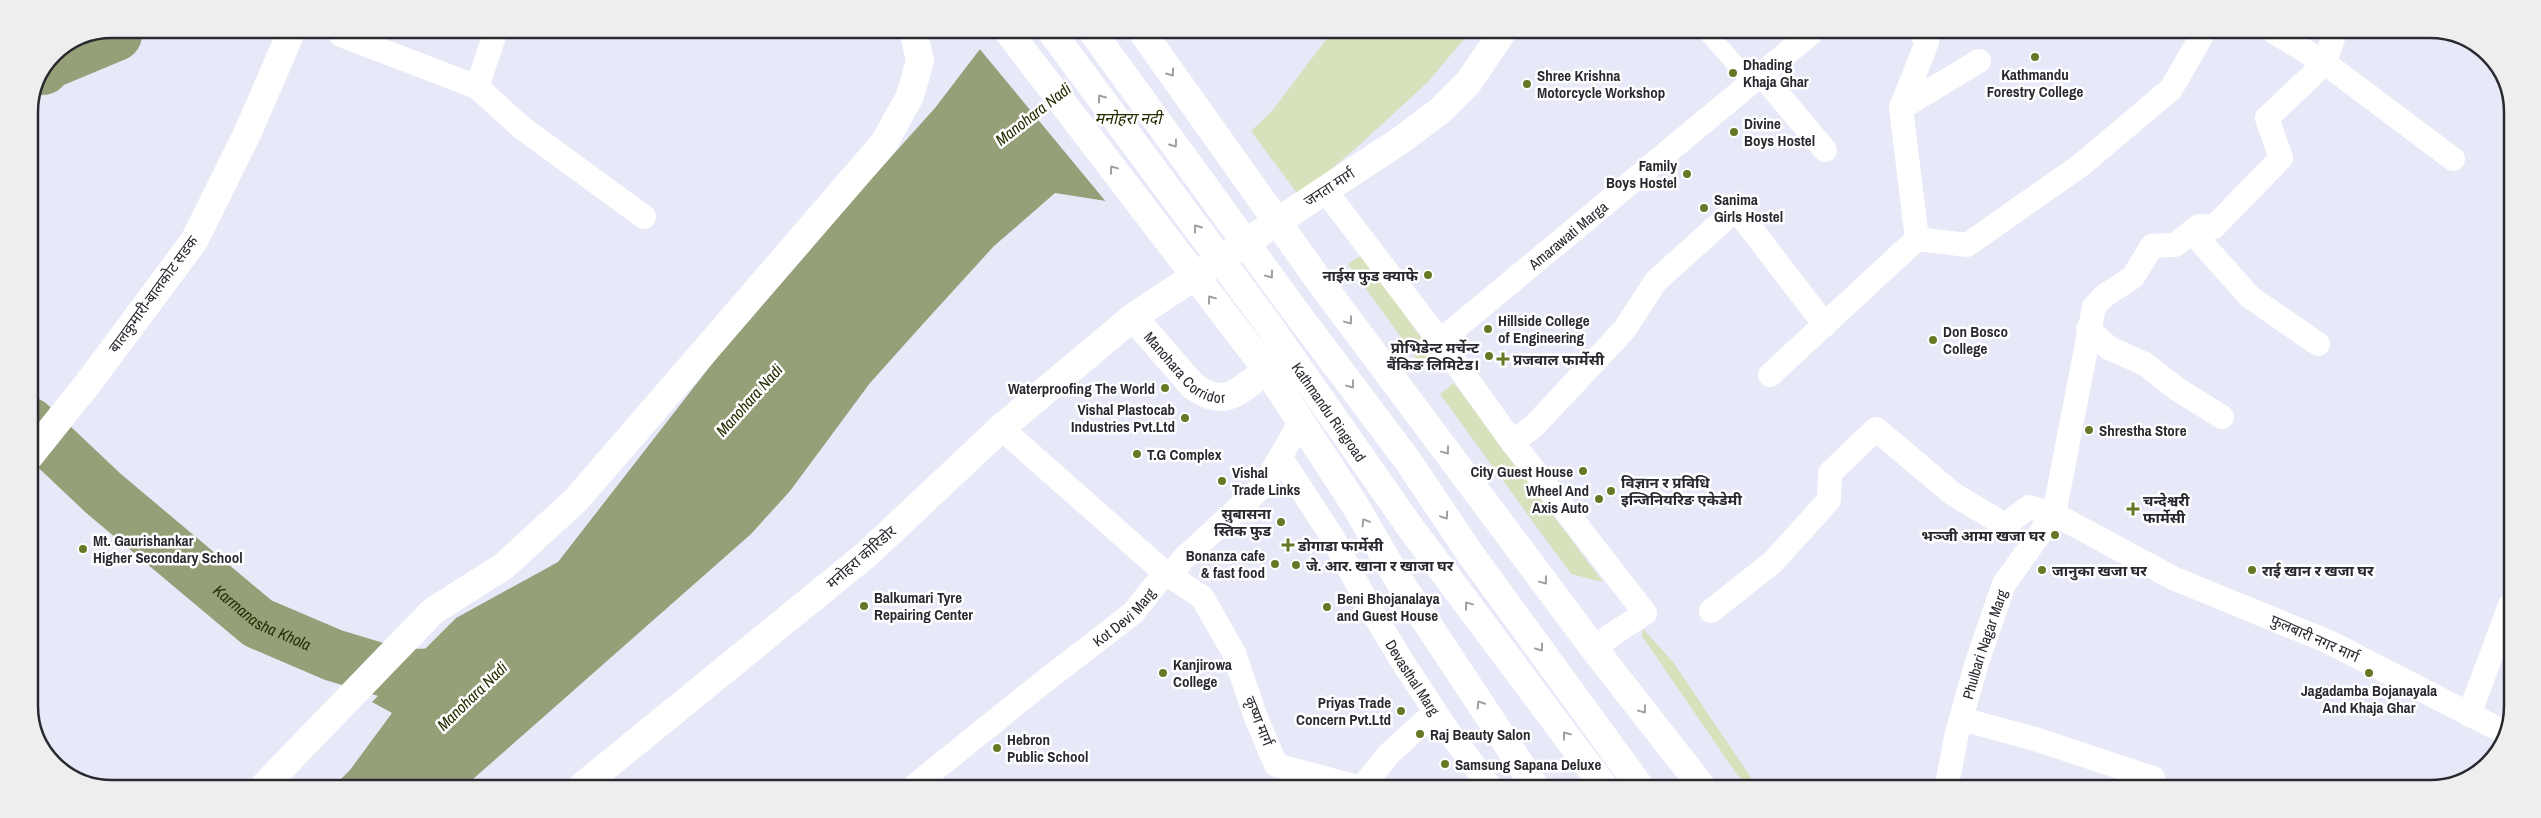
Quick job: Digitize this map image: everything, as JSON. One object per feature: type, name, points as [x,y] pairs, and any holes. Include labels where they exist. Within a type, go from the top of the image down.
[{"type":"main road","name":"बालकुमारी-बालकोट सडक","points":[[38,446],[89,382],[194,241],[247,134],[289,38]]},
{"type":"main road","points":[[268,781],[434,611],[504,566],[576,500],[884,143],[910,96],[920,61],[915,38]]},
{"type":"main road","points":[[1013,38],[1267,370],[1301,421],[1398,579],[1531,781]]},
{"type":"main road","name":"Kathmandu Ringroad","points":[[1057,38],[1268,324],[1410,527],[1601,781]]},
{"type":"main road","points":[[1097,38],[1290,304],[1408,461],[1469,552],[1636,781]]},
{"type":"main road","points":[[1146,38],[1320,282],[1595,650],[1698,781]]},
{"type":"main road","name":"जनता मार्ग","points":[[1133,316],[1401,140],[1440,110],[1468,83],[1499,38]]},
{"type":"main road","name":"Manohara Corridor","points":[[1133,316],[1193,386],[1202,393],[1214,397],[1226,397],[1237,394],[1267,370]]},
{"type":"main road","name":"मनोहरा कोरिडोर","points":[[588,781],[867,554],[1001,428],[1133,316]]},
{"type":"street","points":[[349,38],[477,87],[521,127],[644,217]]},
{"type":"street","points":[[477,87],[494,38]]},
{"type":"street","points":[[1713,38],[1825,150]]},
{"type":"street","name":"Amarawati Marga","points":[[1440,341],[1805,38]]},
{"type":"street","points":[[1918,239],[1901,108],[1926,42],[1924,38]]},
{"type":"street","points":[[1770,376],[1918,239],[1967,245],[2081,165],[2171,90],[2201,38]]},
{"type":"street","points":[[2284,38],[2325,63],[2454,159]]},
{"type":"street","points":[[2054,514],[2088,329],[2094,307],[2104,296],[2133,277],[2152,246],[2175,245],[2199,226],[2214,227],[2281,158],[2268,118],[2325,63],[2332,38]]},
{"type":"street","points":[[1901,108],[1979,61]]},
{"type":"street","points":[[1324,189],[1440,341],[1512,442],[1645,614],[1610,636],[1595,650]]},
{"type":"street","points":[[1512,442],[1533,427],[1624,330],[1656,281],[1736,209],[1825,325]]},
{"type":"street","points":[[2192,232],[2250,297],[2318,344]]},
{"type":"street","points":[[2088,329],[2109,348],[2145,364],[2177,389],[2222,417]]},
{"type":"street","name":"Kot Devi Marg","points":[[920,781],[1133,613],[1184,558],[1264,485],[1301,421]]},
{"type":"street","points":[[1001,428],[1167,575]]},
{"type":"street","name":"फुलबारी नगर मार्ग","points":[[1711,611],[1773,562],[1829,500],[1830,473],[1876,429],[1953,494],[2005,525],[2029,507],[2054,514],[2173,578],[2329,642],[2499,730]]},
{"type":"street","name":"Devasthal Marg","points":[[1281,458],[1333,538],[1370,608],[1448,731],[1486,781]]},
{"type":"street","name":"Phulbari Nagar Marg","points":[[1948,781],[1961,719],[2004,584],[2054,514]]},
{"type":"street","name":"कृष्ण मार्ग","points":[[1167,575],[1202,597],[1234,654],[1255,715],[1276,765],[1335,781]]},
{"type":"street","points":[[2469,715],[2504,621]]},
{"type":"street","points":[[1961,719],[2035,739],[2153,778]]},
{"type":"street","name":"कृष्ण मार्ग","points":[[1376,781],[1390,753],[1424,722],[1448,731]]},
{"type":"shaded area","points":[[1327,38],[1465,38],[1428,82],[1356,148],[1299,196],[1251,131],[1272,111]]},
{"type":"shaded area","points":[[1362,255],[1434,356],[1421,365],[1348,264]]},
{"type":"shaded area","points":[[1454,383],[1603,582],[1571,574],[1440,394]]},
{"type":"shaded area","points":[[1643,629],[1673,662],[1753,781],[1743,781],[1738,776],[1642,636]]},
{"type":"water","name":"मनोहरा नदी","points":[[997,38],[1179,38],[1151,208],[1055,193],[994,246],[870,383],[790,491],[751,534],[471,781],[339,781],[350,770],[392,713],[372,702],[456,618],[558,562],[757,306],[935,108],[980,49]]},
{"type":"pier","points":[[992,38],[1184,38],[1253,133],[1150,210],[1107,203],[978,47]]},
{"type":"waterway","name":"Karmanasha Khola","points":[[60,59],[108,38]]},
{"type":"waterway","name":"Karmanasha Khola","points":[[38,432],[103,493],[258,623],[333,655],[399,675],[470,674]]},
{"type":"place","name":"Kathmandu Forestry College","points":[[2035,57]]},
{"type":"place","name":"Dhading Khaja Ghar","points":[[1733,73]]},
{"type":"place","name":"Shree Krishna Motorcycle Workshop","points":[[1527,84]]},
{"type":"place","name":"Divine Boys Hostel","points":[[1734,132]]},
{"type":"place","name":"Family Boys Hostel","points":[[1687,174]]},
{"type":"place","name":"Sanima Girls Hostel","points":[[1704,208]]},
{"type":"place","name":"नाईस फुड क्याफे","points":[[1428,275]]},
{"type":"place","name":"Hillside College of Engineering","points":[[1488,329]]},
{"type":"place","name":"Don Bosco College","points":[[1933,340]]},
{"type":"place","name":"प्रोभिडेन्ट मर्चेन्ट बैंकिङ लिमिटेड।","points":[[1489,356]]},
{"type":"place","name":"प्रजवाल फार्मेसी","points":[[1503,359]]},
{"type":"place","name":"Waterproofing The World","points":[[1165,388]]},
{"type":"place","name":"Vishal Plastocab Industries Pvt.Ltd","points":[[1185,418]]},
{"type":"place","name":"Shrestha Store","points":[[2089,430]]},
{"type":"place","name":"T.G Complex","points":[[1137,454]]},
{"type":"place","name":"City Guest House","points":[[1583,471]]},
{"type":"place","name":"Vishal Trade Links","points":[[1222,481]]},
{"type":"place","name":"विज्ञान र प्रविधि इन्जिनियरिङ एकेडेमी","points":[[1611,491]]},
{"type":"place","name":"Wheel And Axis Auto","points":[[1599,499]]},
{"type":"place","name":"चन्देश्वरी फार्मेसी","points":[[2133,509]]},
{"type":"place","name":"सुबासना स्तिक फुड","points":[[1281,522]]},
{"type":"place","name":"भञ्जी आमा खजा घर","points":[[2055,535]]},
{"type":"place","name":"डोगाडा फार्मेसी","points":[[1288,545]]},
{"type":"place","name":"Mt. Gaurishankar Higher Secondary School","points":[[83,549]]},
{"type":"place","name":"Bonanza cafe & fast food","points":[[1275,564]]},
{"type":"place","name":"जे. आर. खाना र खाजा घर","points":[[1296,565]]},
{"type":"place","name":"जानुका खजा घर","points":[[2042,570]]},
{"type":"place","name":"राई खान र खजा घर","points":[[2252,570]]},
{"type":"place","name":"Balkumari Tyre Repairing Center","points":[[864,606]]},
{"type":"place","name":"Beni Bhojanalaya and Guest House","points":[[1327,607]]},
{"type":"place","name":"Kanjirowa College","points":[[1163,673]]},
{"type":"place","name":"Jagadamba Bojanayala And Khaja Ghar","points":[[2369,673]]},
{"type":"place","name":"Priyas Trade Concern Pvt.Ltd","points":[[1401,711]]},
{"type":"place","name":"Raj Beauty Salon","points":[[1420,734]]},
{"type":"place","name":"Hebron Public School","points":[[997,748]]},
{"type":"place","name":"Samsung Sapana Deluxe","points":[[1445,764]]},
{"type":"water label","name":"Manohara Nadi","points":[[1033,114]]},
{"type":"water label","name":"Manohara Nadi","points":[[749,400]]},
{"type":"water label","name":"Manohara Nadi","points":[[472,696]]}]
